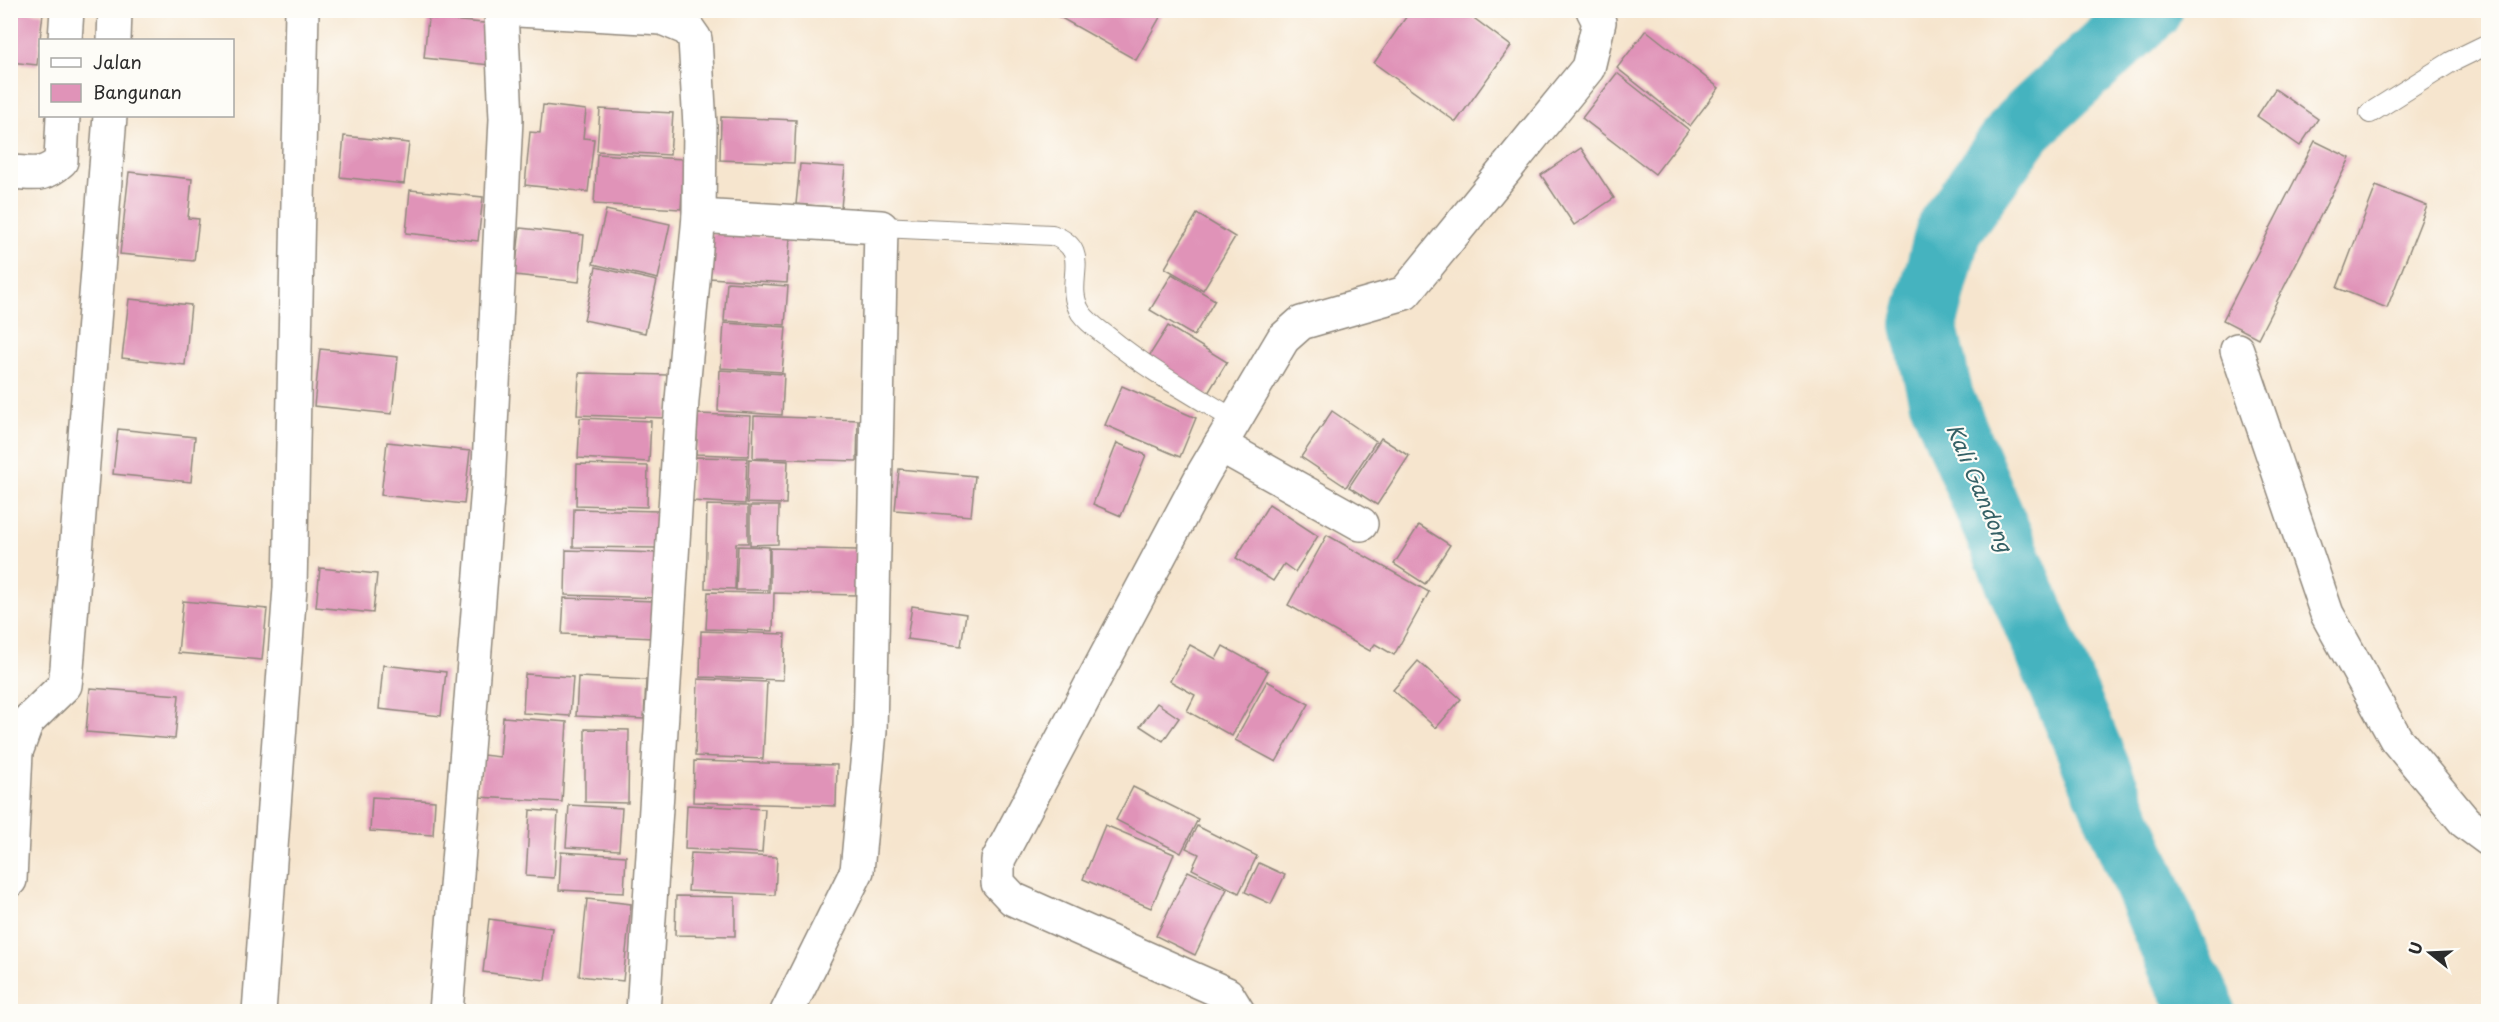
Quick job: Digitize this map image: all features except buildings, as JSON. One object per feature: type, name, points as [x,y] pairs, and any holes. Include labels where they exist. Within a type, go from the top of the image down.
[{"type":"street","points":[[66,39],[67,10]]},
{"type":"street","points":[[114,39],[115,10]]},
{"type":"street","points":[[259,1011],[291,578],[302,10]]},
{"type":"street","points":[[446,1011],[488,488],[506,119],[501,10]]},
{"type":"street","points":[[518,10],[662,18],[688,29],[695,39],[700,126],[699,216],[682,400],[643,1011]]},
{"type":"street","points":[[1238,1011],[1227,994],[1013,899],[998,884],[998,860],[1228,432],[1283,339],[1300,323],[1405,293],[1588,68],[1599,22],[1593,10]]},
{"type":"street","points":[[10,172],[42,174],[50,172],[61,161],[63,117]]},
{"type":"street","points":[[10,880],[16,752],[27,722],[65,685],[110,117]]},
{"type":"street","points":[[699,216],[881,227],[870,731],[857,871],[787,1011]]},
{"type":"street","points":[[2237,350],[2327,614],[2396,738],[2465,822],[2488,839]]},
{"type":"street","points":[[1228,432],[1361,524]]},
{"type":"lane","points":[[2370,113],[2451,62],[2488,44]]},
{"type":"lane","points":[[881,227],[1052,235],[1066,240],[1075,252],[1075,296],[1080,312],[1132,357],[1228,432]]},
{"type":"waterway","name":"Kali Gandong","points":[[2149,10],[2023,126],[1949,228],[1924,325],[1941,398],[2183,972],[2200,1001],[2202,1012]]}]
